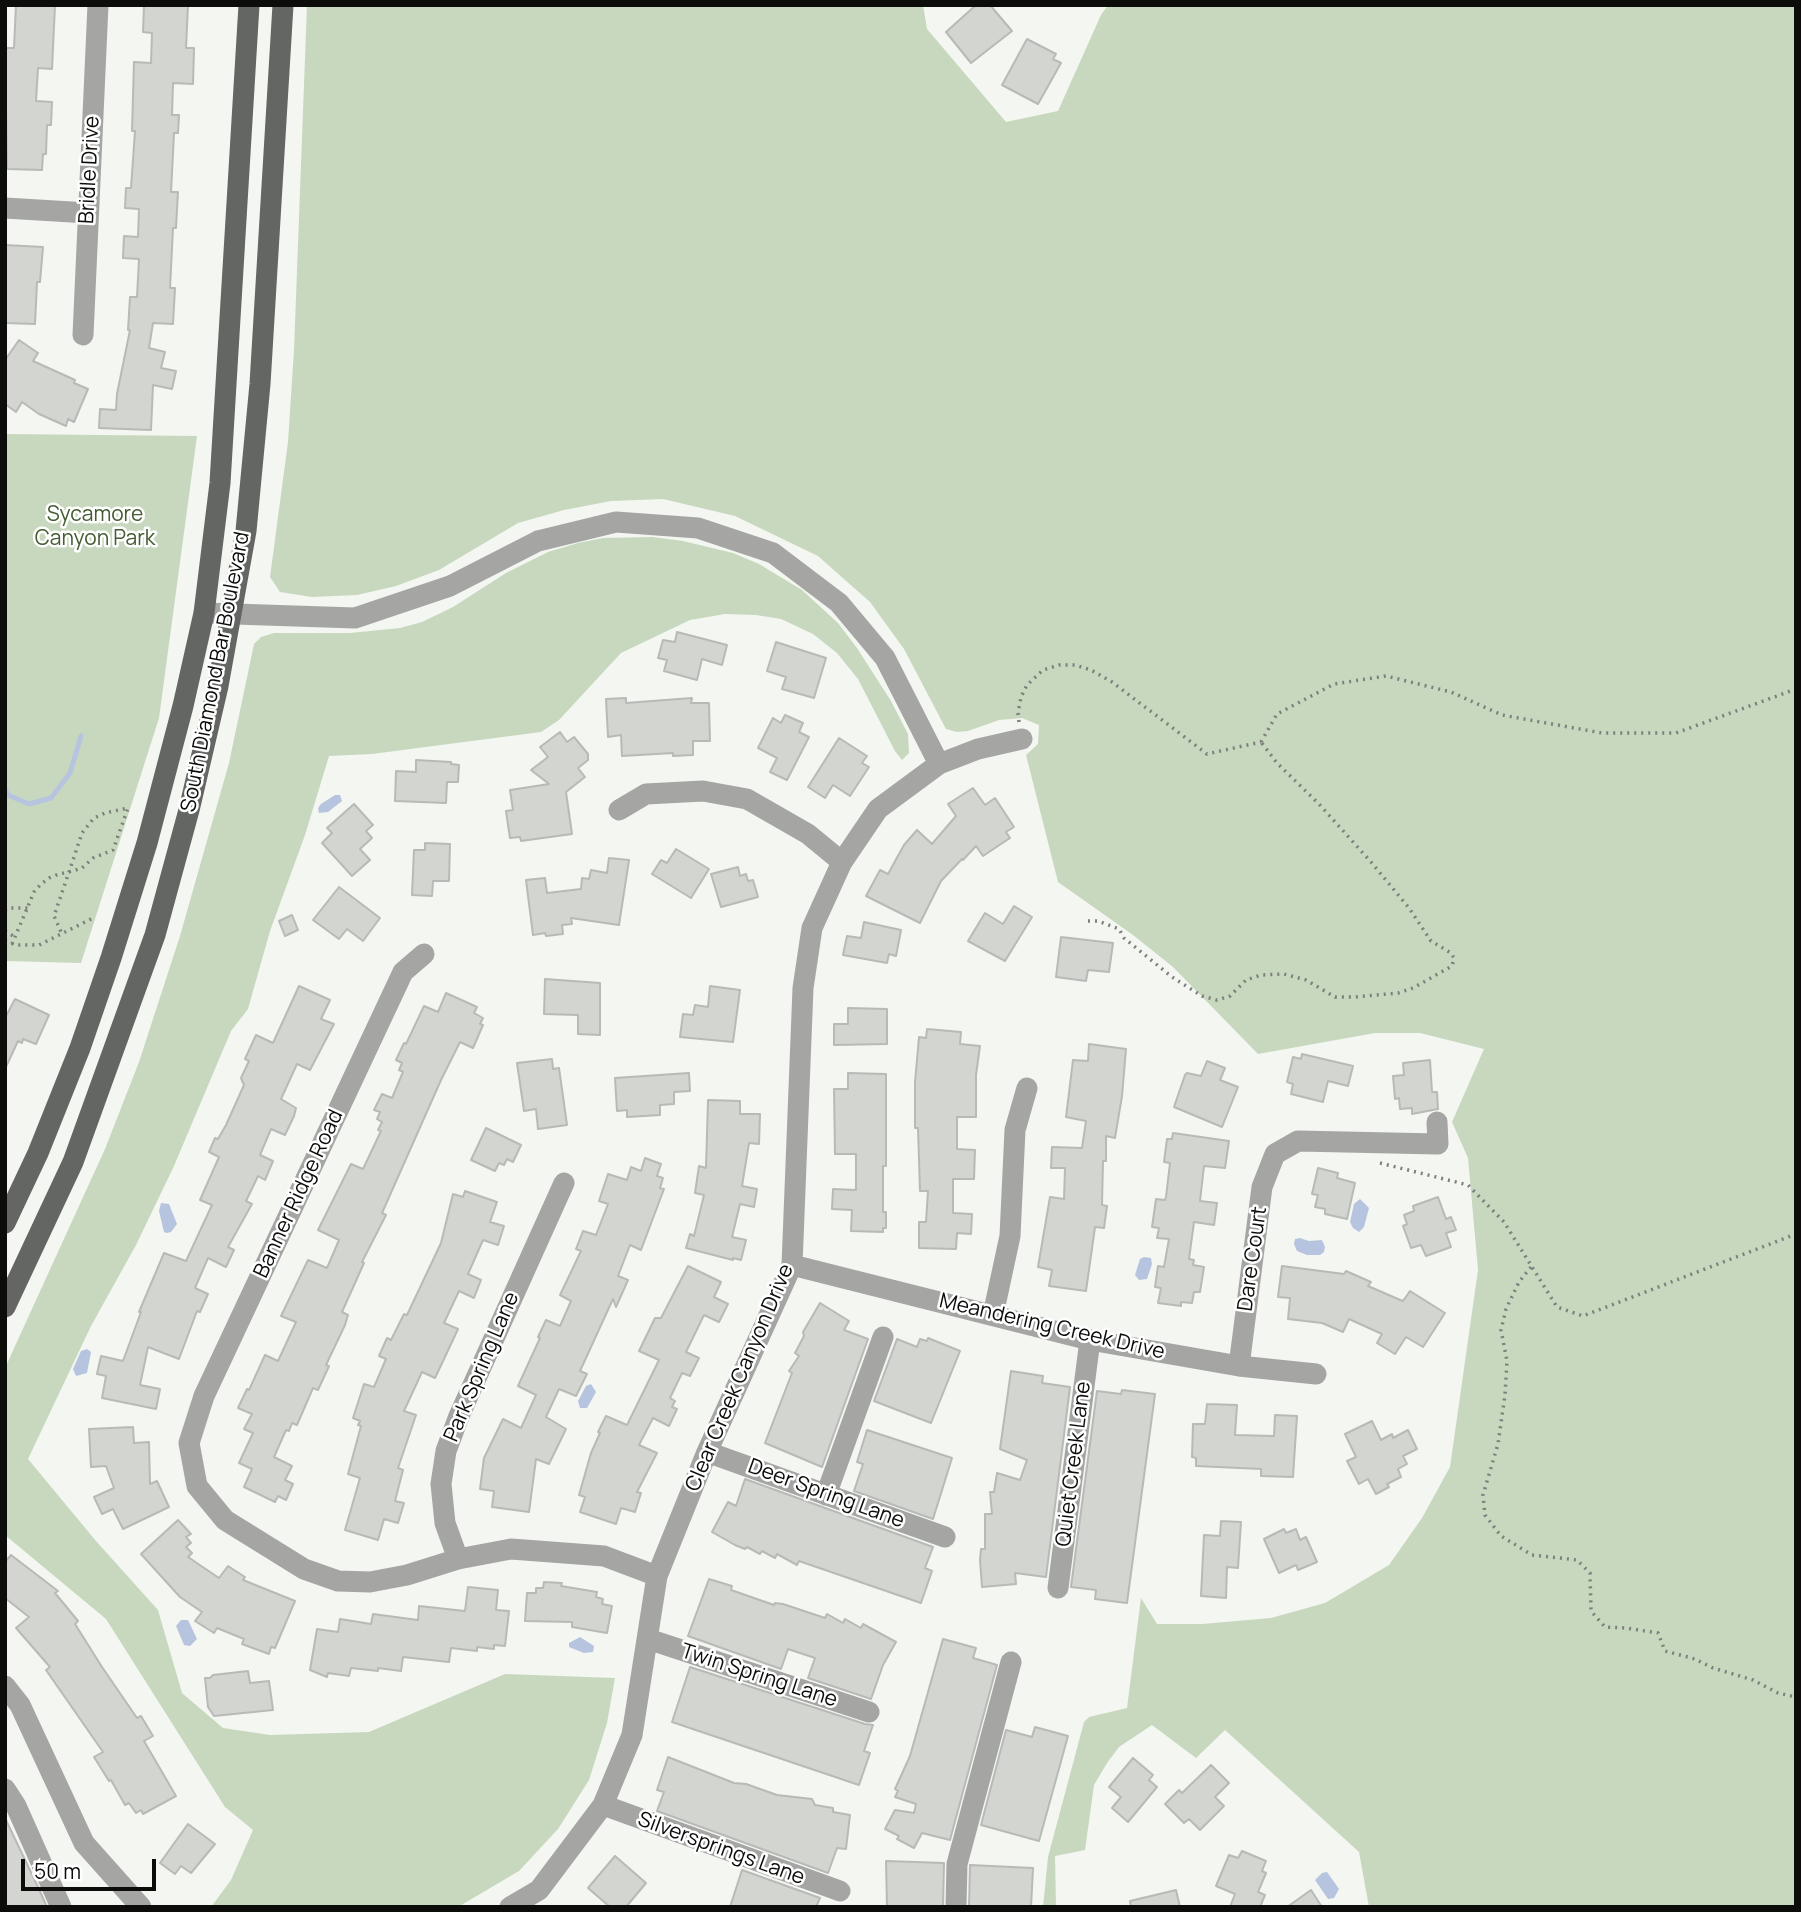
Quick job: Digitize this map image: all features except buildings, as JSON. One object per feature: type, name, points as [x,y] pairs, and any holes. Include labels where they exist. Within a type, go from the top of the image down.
[{"type":"main road","name":"South Diamond Bar Boulevard","points":[[5,1223],[38,1153],[80,1048],[111,958],[150,832],[204,613],[220,484],[249,5]]},
{"type":"main road","name":"South Diamond Bar Boulevard","points":[[5,1307],[73,1162],[155,935],[189,810],[218,686],[246,531],[260,384],[283,5]]},
{"type":"street","name":"Bridle Drive","points":[[83,335],[98,5]]},
{"type":"street","points":[[5,208],[88,213]]},
{"type":"street","points":[[204,613],[355,618],[450,586],[538,541],[616,523],[698,528],[773,552],[839,603],[885,658],[939,764]]},
{"type":"street","name":"Clear Creek Canyon Drive","points":[[510,1907],[545,1898],[603,1805],[632,1735],[657,1576],[707,1452],[792,1265],[803,988],[813,928],[842,862],[878,809],[939,764],[978,749],[1021,739]]},
{"type":"street","points":[[619,810],[646,794],[703,791],[747,799],[808,834],[842,862]]},
{"type":"street","name":"Banner Ridge Road","points":[[424,954],[403,972],[204,1396],[189,1443],[197,1486],[225,1520],[304,1569],[338,1581],[370,1582],[407,1575],[458,1559]]},
{"type":"street","points":[[993,1315],[1010,1236],[1015,1130],[1027,1088]]},
{"type":"street","name":"Dare Court","points":[[1239,1366],[1262,1187],[1275,1154],[1298,1141],[1438,1144],[1437,1122]]},
{"type":"street","name":"Park Spring Lane","points":[[458,1559],[445,1523],[441,1484],[446,1451],[459,1416],[564,1183]]},
{"type":"street","name":"Meandering Creek Drive","points":[[792,1265],[1090,1340],[1239,1366],[1316,1374]]},
{"type":"street","points":[[826,1495],[883,1337]]},
{"type":"street","name":"Quiet Creek Lane","points":[[1058,1588],[1090,1340]]},
{"type":"street","name":"Deer Spring Lane","points":[[707,1452],[945,1537]]},
{"type":"street","points":[[458,1559],[512,1549],[553,1551],[604,1556],[657,1576]]},
{"type":"street","name":"Twin Spring Lane","points":[[648,1639],[869,1712]]},
{"type":"street","points":[[957,1907],[957,1864],[1011,1662]]},
{"type":"street","points":[[5,1686],[20,1705],[84,1843],[141,1907]]},
{"type":"street","points":[[5,1789],[16,1806],[61,1907]]},
{"type":"street","name":"Silversprings Lane","points":[[603,1805],[840,1892]]},
{"type":"path","points":[[1021,739],[1018,713],[1027,685],[1043,670],[1059,664],[1075,664],[1112,682],[1207,754],[1261,742],[1277,714],[1334,684],[1385,676],[1451,692],[1502,715],[1602,733],[1676,733],[1796,690]]},
{"type":"path","points":[[1088,921],[1098,921],[1119,929],[1124,938],[1172,977],[1202,996],[1217,1000],[1230,996],[1246,979],[1284,974],[1306,979],[1335,997],[1398,993],[1413,988],[1452,966],[1454,958],[1451,953],[1431,941],[1409,908],[1371,862],[1319,804],[1277,763],[1261,742]]},
{"type":"path","points":[[12,944],[34,892],[49,878],[69,872],[82,868],[93,858],[113,850],[128,808],[94,818],[82,833],[69,872],[54,916],[62,934]]},
{"type":"path","points":[[5,910],[28,908]]},
{"type":"path","points":[[5,942],[32,946],[93,918]]},
{"type":"path","points":[[5,931],[15,937]]},
{"type":"path","points":[[1374,1161],[1468,1185],[1504,1223],[1557,1307],[1583,1316],[1796,1234]]},
{"type":"path","points":[[1531,1267],[1519,1282],[1506,1308],[1501,1330],[1507,1361],[1505,1395],[1498,1444],[1483,1495],[1485,1516],[1501,1536],[1532,1555],[1577,1560],[1590,1573],[1591,1611],[1605,1627],[1658,1633],[1665,1651],[1696,1659],[1713,1668],[1752,1679],[1778,1693],[1796,1697]]},
{"type":"green space","points":[[307,5],[923,5],[927,29],[1006,122],[1058,111],[1108,5],[1796,5],[1796,1907],[1369,1907],[1359,1852],[1225,1730],[1196,1758],[1152,1725],[1119,1747],[1107,1763],[1094,1785],[1085,1850],[1055,1856],[1056,1907],[1043,1907],[1048,1857],[1084,1722],[1089,1717],[1127,1708],[1141,1598],[1157,1624],[1202,1624],[1271,1618],[1325,1603],[1389,1565],[1422,1518],[1450,1467],[1478,1270],[1468,1158],[1452,1122],[1484,1049],[1420,1033],[1375,1033],[1258,1054],[1173,967],[1058,882],[1026,755],[1038,744],[1039,725],[1022,718],[999,720],[968,731],[946,729],[904,649],[870,602],[818,556],[735,516],[663,499],[611,501],[518,523],[439,570],[396,586],[357,595],[312,597],[280,592],[270,577],[288,442],[294,350]]},
{"type":"green space","name":"Sycamore Canyon Park","points":[[5,434],[197,436],[159,718],[81,963],[5,961]]},
{"type":"green space","points":[[652,537],[733,553],[759,564],[802,590],[838,623],[857,648],[891,701],[908,734],[909,753],[902,760],[858,679],[837,653],[813,634],[781,619],[725,614],[690,620],[621,653],[559,720],[541,732],[372,754],[329,756],[305,835],[270,931],[248,1009],[231,1031],[174,1166],[136,1245],[91,1326],[28,1459],[158,1610],[182,1693],[223,1728],[270,1735],[369,1732],[505,1674],[615,1678],[607,1723],[589,1780],[558,1829],[519,1871],[458,1907],[211,1907],[231,1880],[253,1830],[225,1807],[106,1619],[5,1535],[5,1368],[105,1149],[139,1062],[180,936],[229,763],[254,644],[261,637],[274,633],[350,633],[400,628],[422,622],[453,607],[506,573],[548,552],[603,538]]},
{"type":"water","points":[[335,795],[340,795],[342,801],[328,812],[319,813],[321,804]]},
{"type":"water","points":[[1360,1199],[1369,1208],[1364,1227],[1359,1232],[1350,1222],[1354,1204]]},
{"type":"water","points":[[161,1203],[169,1204],[177,1224],[171,1232],[164,1232],[159,1211]]},
{"type":"water","points":[[1295,1239],[1309,1241],[1322,1240],[1324,1252],[1320,1255],[1307,1255],[1297,1251]]},
{"type":"water","points":[[1151,1258],[1152,1264],[1147,1279],[1139,1280],[1135,1275],[1140,1259]]},
{"type":"water","points":[[87,1349],[91,1352],[87,1373],[76,1376],[73,1369],[81,1351]]},
{"type":"water","points":[[591,1384],[596,1392],[587,1408],[580,1408],[578,1401],[586,1386]]},
{"type":"water","points":[[181,1620],[188,1620],[197,1639],[190,1646],[184,1645],[176,1626]]},
{"type":"water","points":[[580,1637],[594,1646],[593,1652],[584,1653],[569,1647],[569,1643]]},
{"type":"water","points":[[1327,1872],[1339,1889],[1334,1898],[1328,1899],[1315,1880]]},
{"type":"waterway","points":[[5,789],[8,795],[29,804],[51,798],[70,773],[81,736]]}]
